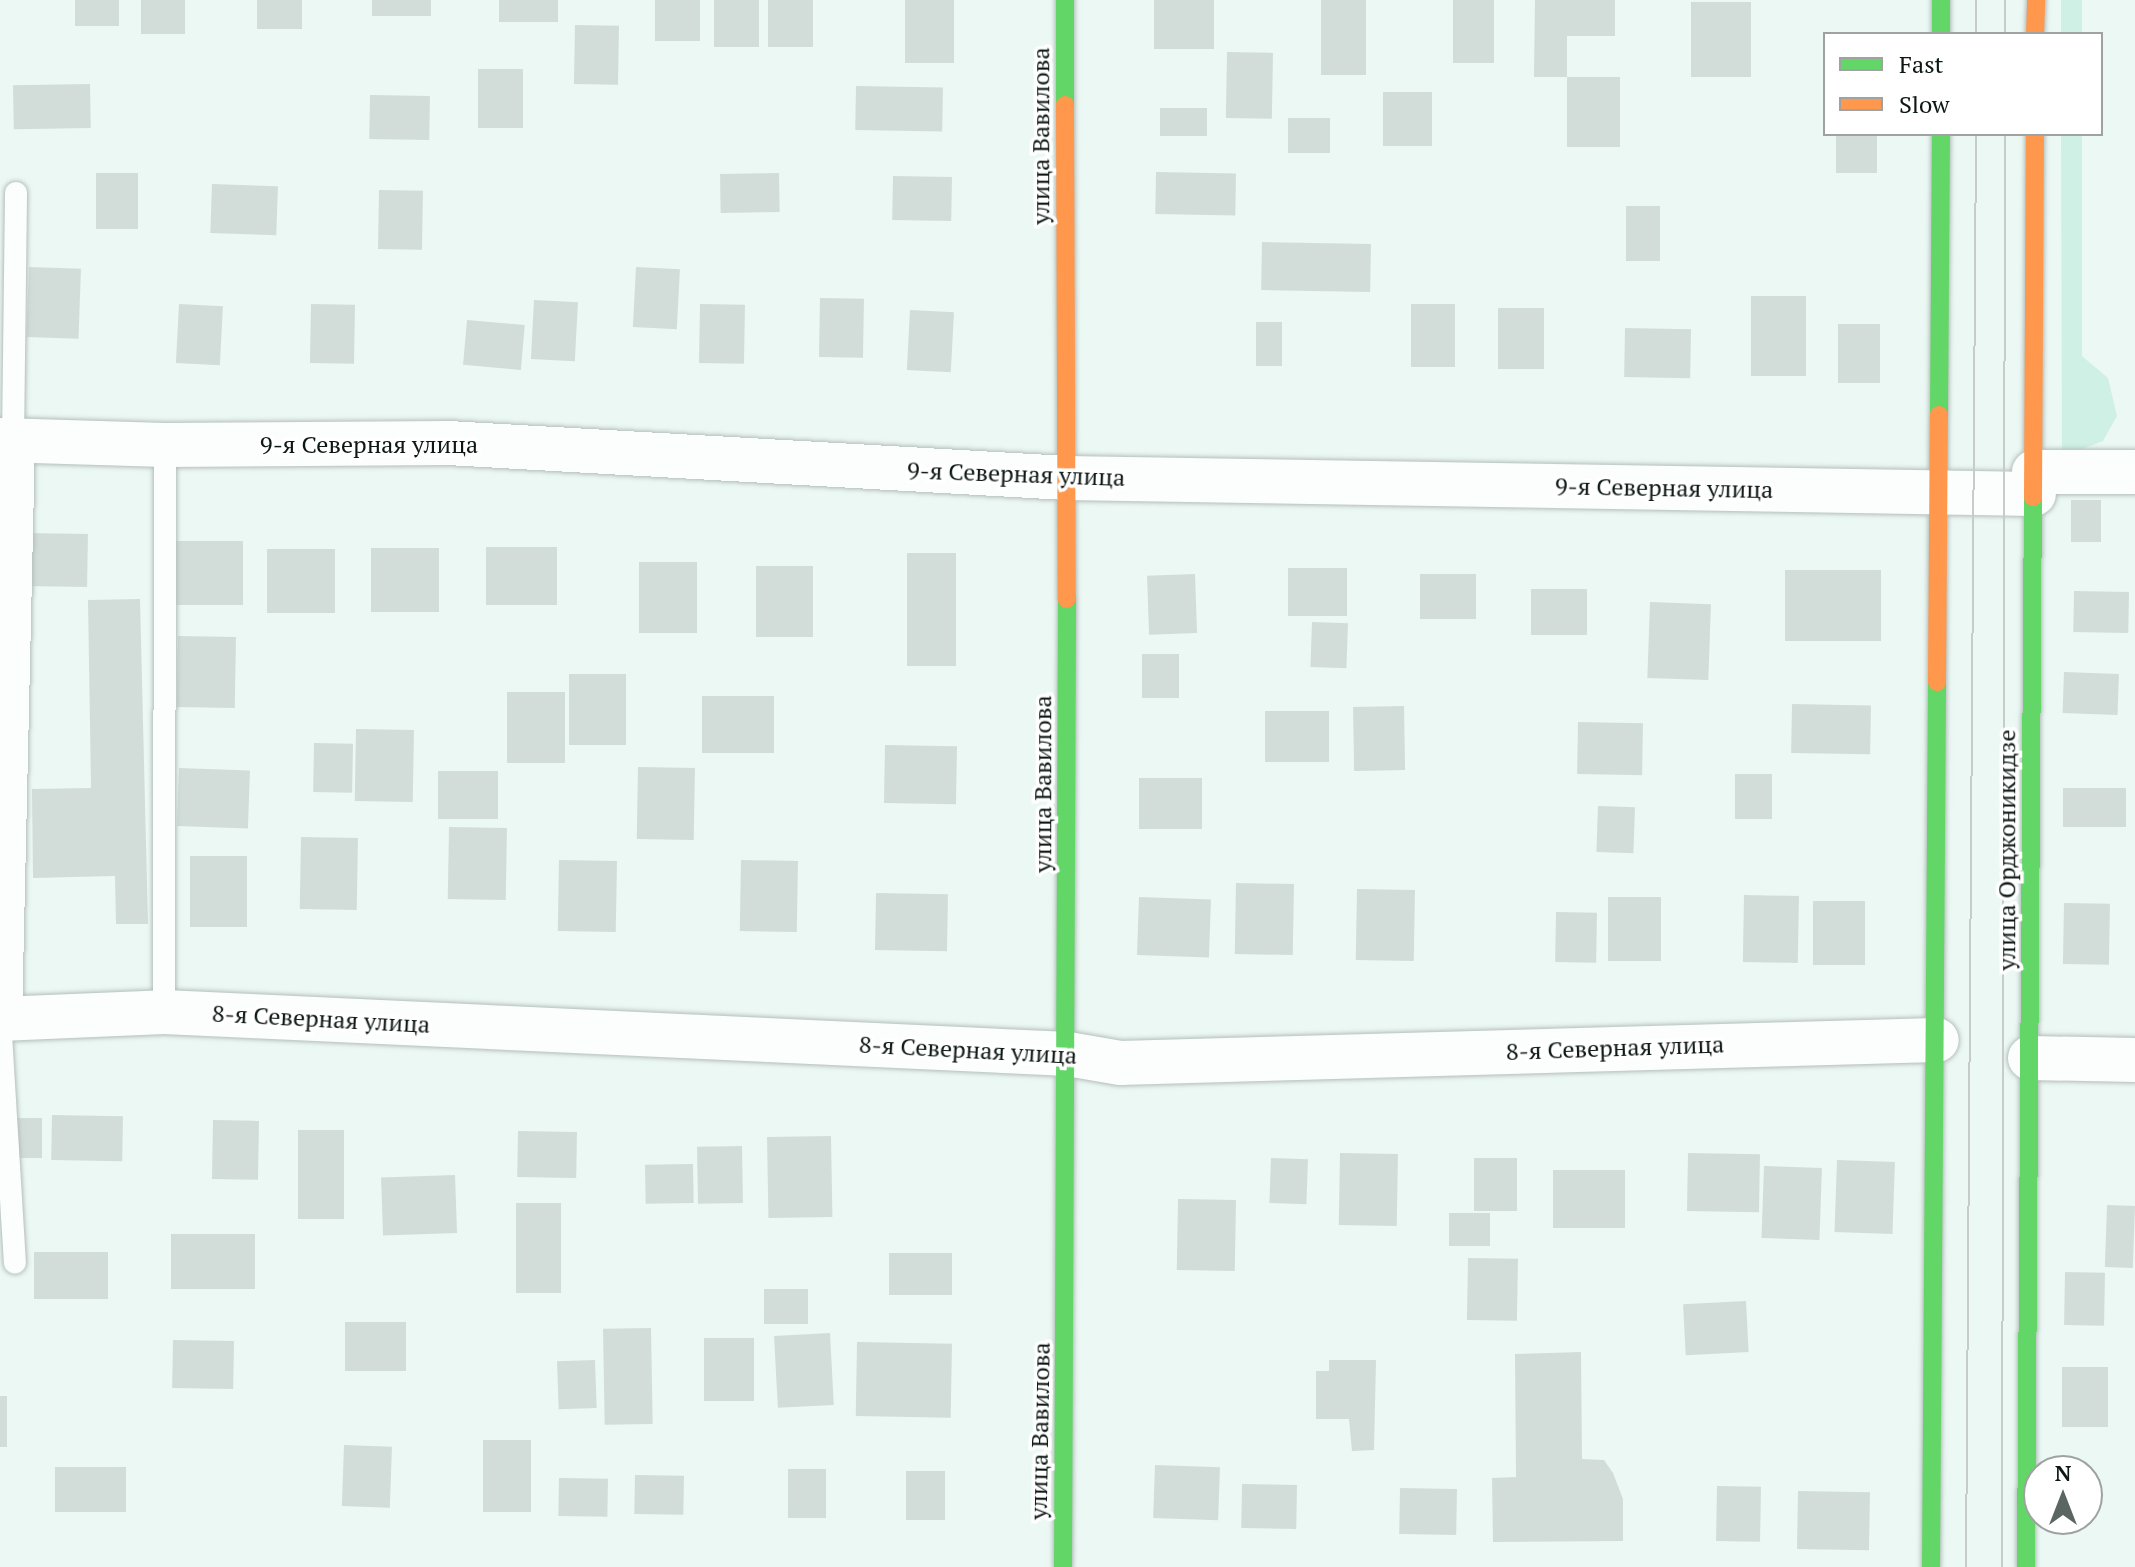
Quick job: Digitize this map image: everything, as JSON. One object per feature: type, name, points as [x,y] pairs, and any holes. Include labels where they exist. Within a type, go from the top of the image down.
[{"type":"main road","name":"улица Вавилова","points":[[1063,1567],[1068,1054],[1065,0]]},
{"type":"main road","points":[[1941,0],[1941,32]]},
{"type":"main road","points":[[2035,32],[2036,0]]},
{"type":"main road","points":[[1931,1567],[1941,136]]},
{"type":"main road","name":"улица Орджоникидзе","points":[[2026,1567],[2035,136]]},
{"type":"street","name":"9-я Северная улица","points":[[6,440],[165,445],[448,443],[1066,478],[1940,493],[2135,472]]},
{"type":"street","points":[[0,1019],[6,440]]},
{"type":"street","name":"8-я Северная улица","points":[[0,1019],[164,1012],[1068,1054],[1120,1063],[1937,1040]]},
{"type":"street","points":[[2030,1058],[2135,1060]]},
{"type":"lane","points":[[6,440],[16,193]]},
{"type":"lane","points":[[164,1012],[165,445]]},
{"type":"lane","points":[[0,1019],[15,1263]]},
{"type":"green space","points":[[2061,0],[2082,0],[2082,32],[2061,32]]},
{"type":"green space","points":[[2061,136],[2082,136],[2082,356],[2108,378],[2117,416],[2103,441],[2062,457]]},
{"type":"building","points":[[75,0],[119,0],[119,26],[75,26]]},
{"type":"building","points":[[141,0],[185,0],[185,34],[141,34]]},
{"type":"building","points":[[257,0],[302,0],[302,29],[257,29]]},
{"type":"building","points":[[372,0],[431,0],[431,16],[372,16]]},
{"type":"building","points":[[499,0],[558,0],[558,22],[499,22]]},
{"type":"building","points":[[655,0],[700,0],[700,41],[655,41]]},
{"type":"building","points":[[714,0],[759,0],[759,47],[714,47]]},
{"type":"building","points":[[768,0],[813,0],[813,47],[768,47]]},
{"type":"building","points":[[905,0],[954,0],[954,63],[905,63]]},
{"type":"building","points":[[1154,0],[1214,0],[1214,49],[1154,49]]},
{"type":"building","points":[[1321,0],[1366,0],[1366,75],[1321,75]]},
{"type":"building","points":[[1453,0],[1494,0],[1494,63],[1453,63]]},
{"type":"building","points":[[1535,0],[1615,0],[1615,36],[1567,36],[1567,77],[1534,77]]},
{"type":"building","points":[[1691,2],[1751,2],[1751,77],[1691,77]]},
{"type":"building","points":[[575,25],[619,26],[618,85],[574,84]]},
{"type":"building","points":[[1227,52],[1273,53],[1272,119],[1226,118]]},
{"type":"building","points":[[478,69],[523,69],[523,128],[478,128]]},
{"type":"building","points":[[1567,77],[1620,77],[1620,147],[1567,147]]},
{"type":"building","points":[[90,84],[91,128],[14,129],[13,85]]},
{"type":"building","points":[[856,86],[943,88],[942,132],[855,130]]},
{"type":"building","points":[[1383,92],[1432,92],[1432,146],[1383,146]]},
{"type":"building","points":[[370,95],[430,96],[429,140],[369,139]]},
{"type":"building","points":[[1160,108],[1207,108],[1207,136],[1160,136]]},
{"type":"building","points":[[1288,118],[1330,118],[1330,153],[1288,153]]},
{"type":"building","points":[[1836,136],[1877,136],[1877,173],[1836,173]]},
{"type":"building","points":[[1156,172],[1236,173],[1235,215],[1155,214]]},
{"type":"building","points":[[96,173],[138,173],[138,229],[96,229]]},
{"type":"building","points":[[779,173],[780,212],[721,213],[720,174]]},
{"type":"building","points":[[893,176],[952,177],[951,221],[892,220]]},
{"type":"building","points":[[212,184],[278,186],[276,235],[210,233]]},
{"type":"building","points":[[379,190],[423,191],[422,250],[378,249]]},
{"type":"building","points":[[1626,206],[1660,206],[1660,261],[1626,261]]},
{"type":"building","points":[[1262,242],[1371,244],[1370,292],[1261,290]]},
{"type":"building","points":[[29,267],[81,269],[79,339],[27,337]]},
{"type":"building","points":[[636,267],[680,269],[677,329],[633,327]]},
{"type":"building","points":[[1751,296],[1806,296],[1806,376],[1751,376]]},
{"type":"building","points":[[820,298],[864,299],[863,358],[819,357]]},
{"type":"building","points":[[534,300],[578,302],[575,361],[531,359]]},
{"type":"building","points":[[179,304],[223,306],[220,365],[176,363]]},
{"type":"building","points":[[311,304],[355,305],[354,364],[310,363]]},
{"type":"building","points":[[700,304],[745,305],[744,364],[699,363]]},
{"type":"building","points":[[1411,304],[1455,304],[1455,367],[1411,367]]},
{"type":"building","points":[[1498,308],[1544,308],[1544,369],[1498,369]]},
{"type":"building","points":[[910,310],[954,312],[951,372],[907,370]]},
{"type":"building","points":[[467,320],[525,325],[521,370],[463,365]]},
{"type":"building","points":[[1256,322],[1282,322],[1282,366],[1256,366]]},
{"type":"building","points":[[1838,324],[1880,324],[1880,383],[1838,383]]},
{"type":"building","points":[[1625,328],[1691,329],[1690,378],[1624,377]]},
{"type":"building","points":[[2071,500],[2101,500],[2101,542],[2071,542]]},
{"type":"building","points":[[25,533],[88,534],[87,587],[24,586]]},
{"type":"building","points":[[176,541],[243,541],[243,605],[176,605]]},
{"type":"building","points":[[486,547],[557,547],[557,605],[486,605]]},
{"type":"building","points":[[371,548],[439,548],[439,612],[371,612]]},
{"type":"building","points":[[267,549],[335,549],[335,613],[267,613]]},
{"type":"building","points":[[907,553],[956,553],[956,666],[907,666]]},
{"type":"building","points":[[639,562],[697,562],[697,633],[639,633]]},
{"type":"building","points":[[756,566],[813,566],[813,637],[756,637]]},
{"type":"building","points":[[1288,568],[1347,568],[1347,616],[1288,616]]},
{"type":"building","points":[[1785,570],[1881,570],[1881,641],[1785,641]]},
{"type":"building","points":[[1195,574],[1197,633],[1149,635],[1147,576]]},
{"type":"building","points":[[1420,574],[1476,574],[1476,619],[1420,619]]},
{"type":"building","points":[[1531,589],[1587,589],[1587,635],[1531,635]]},
{"type":"building","points":[[2074,591],[2129,592],[2128,633],[2073,632]]},
{"type":"building","points":[[140,599],[148,924],[116,924],[115,876],[33,878],[32,789],[91,788],[88,600]]},
{"type":"building","points":[[1650,602],[1711,604],[1708,680],[1647,678]]},
{"type":"building","points":[[1312,622],[1348,623],[1346,668],[1310,667]]},
{"type":"building","points":[[178,636],[236,637],[235,708],[177,707]]},
{"type":"building","points":[[1142,654],[1179,654],[1179,698],[1142,698]]},
{"type":"building","points":[[2064,672],[2119,674],[2118,715],[2063,713]]},
{"type":"building","points":[[569,674],[626,674],[626,745],[569,745]]},
{"type":"building","points":[[507,692],[565,692],[565,763],[507,763]]},
{"type":"building","points":[[702,696],[774,696],[774,753],[702,753]]},
{"type":"building","points":[[1792,704],[1871,705],[1870,754],[1791,753]]},
{"type":"building","points":[[1404,706],[1405,770],[1354,771],[1353,707]]},
{"type":"building","points":[[1265,711],[1329,711],[1329,762],[1265,762]]},
{"type":"building","points":[[1578,722],[1643,723],[1642,775],[1577,774]]},
{"type":"building","points":[[356,729],[414,730],[413,802],[355,801]]},
{"type":"building","points":[[314,743],[353,744],[352,793],[313,792]]},
{"type":"building","points":[[885,745],[957,746],[956,804],[884,803]]},
{"type":"building","points":[[638,767],[695,768],[694,840],[637,839]]},
{"type":"building","points":[[179,768],[250,770],[248,828],[177,826]]},
{"type":"building","points":[[438,771],[498,771],[498,819],[438,819]]},
{"type":"building","points":[[1735,774],[1772,774],[1772,819],[1735,819]]},
{"type":"building","points":[[1139,778],[1202,778],[1202,829],[1139,829]]},
{"type":"building","points":[[2063,788],[2126,788],[2126,827],[2063,827]]},
{"type":"building","points":[[1598,806],[1635,807],[1633,853],[1596,852]]},
{"type":"building","points":[[449,827],[507,828],[506,900],[448,899]]},
{"type":"building","points":[[301,837],[358,838],[357,910],[300,909]]},
{"type":"building","points":[[190,856],[247,856],[247,927],[190,927]]},
{"type":"building","points":[[559,860],[617,861],[616,932],[558,931]]},
{"type":"building","points":[[741,860],[798,861],[797,932],[740,931]]},
{"type":"building","points":[[1236,883],[1294,884],[1293,955],[1235,954]]},
{"type":"building","points":[[1357,889],[1415,890],[1414,961],[1356,960]]},
{"type":"building","points":[[876,893],[948,894],[947,951],[875,950]]},
{"type":"building","points":[[1744,895],[1799,896],[1798,963],[1743,962]]},
{"type":"building","points":[[1139,897],[1211,900],[1209,957],[1137,955]]},
{"type":"building","points":[[1608,897],[1661,897],[1661,961],[1608,961]]},
{"type":"building","points":[[1813,901],[1865,901],[1865,965],[1813,965]]},
{"type":"building","points":[[2064,903],[2110,904],[2109,965],[2063,964]]},
{"type":"building","points":[[1556,912],[1597,913],[1596,963],[1555,962]]},
{"type":"building","points":[[52,1115],[123,1116],[122,1161],[51,1160]]},
{"type":"building","points":[[11,1118],[42,1118],[42,1158],[11,1158]]},
{"type":"building","points":[[213,1120],[259,1121],[258,1180],[212,1179]]},
{"type":"building","points":[[298,1130],[344,1130],[344,1219],[298,1219]]},
{"type":"building","points":[[518,1131],[577,1132],[576,1178],[517,1177]]},
{"type":"building","points":[[831,1136],[832,1217],[768,1218],[767,1137]]},
{"type":"building","points":[[742,1146],[743,1203],[698,1204],[697,1147]]},
{"type":"building","points":[[1340,1153],[1398,1154],[1397,1226],[1339,1225]]},
{"type":"building","points":[[1688,1153],[1760,1154],[1759,1212],[1687,1211]]},
{"type":"building","points":[[1271,1158],[1308,1159],[1306,1204],[1269,1203]]},
{"type":"building","points":[[1474,1158],[1517,1158],[1517,1211],[1474,1211]]},
{"type":"building","points":[[1837,1160],[1895,1162],[1892,1234],[1834,1232]]},
{"type":"building","points":[[693,1164],[694,1203],[646,1204],[645,1165]]},
{"type":"building","points":[[1764,1166],[1822,1168],[1819,1240],[1761,1238]]},
{"type":"building","points":[[1553,1170],[1625,1170],[1625,1228],[1553,1228]]},
{"type":"building","points":[[455,1175],[457,1233],[383,1236],[381,1178]]},
{"type":"building","points":[[1178,1199],[1236,1200],[1235,1271],[1177,1270]]},
{"type":"building","points":[[516,1203],[561,1203],[561,1293],[516,1293]]},
{"type":"building","points":[[2107,1205],[2135,1206],[2133,1268],[2105,1267]]},
{"type":"building","points":[[1449,1213],[1490,1213],[1490,1246],[1449,1246]]},
{"type":"building","points":[[171,1234],[255,1234],[255,1289],[171,1289]]},
{"type":"building","points":[[34,1252],[108,1252],[108,1299],[34,1299]]},
{"type":"building","points":[[889,1253],[952,1253],[952,1295],[889,1295]]},
{"type":"building","points":[[1468,1258],[1518,1259],[1517,1321],[1467,1320]]},
{"type":"building","points":[[2065,1272],[2105,1273],[2104,1326],[2064,1325]]},
{"type":"building","points":[[764,1289],[808,1289],[808,1324],[764,1324]]},
{"type":"building","points":[[1746,1301],[1749,1352],[1686,1355],[1683,1304]]},
{"type":"building","points":[[345,1322],[406,1322],[406,1371],[345,1371]]},
{"type":"building","points":[[651,1328],[653,1424],[605,1425],[603,1329]]},
{"type":"building","points":[[830,1333],[834,1405],[778,1408],[774,1336]]},
{"type":"building","points":[[704,1338],[754,1338],[754,1401],[704,1401]]},
{"type":"building","points":[[173,1340],[234,1341],[233,1389],[172,1388]]},
{"type":"building","points":[[857,1342],[952,1344],[951,1418],[856,1416]]},
{"type":"building","points":[[1581,1352],[1582,1459],[1604,1460],[1613,1473],[1623,1499],[1623,1541],[1493,1542],[1492,1478],[1516,1477],[1515,1354]]},
{"type":"building","points":[[595,1360],[597,1408],[559,1409],[557,1361]]},
{"type":"building","points":[[1329,1360],[1376,1360],[1374,1450],[1352,1451],[1349,1419],[1316,1419],[1316,1371],[1329,1371]]},
{"type":"building","points":[[2062,1367],[2108,1367],[2108,1427],[2062,1427]]},
{"type":"building","points":[[0,1396],[7,1396],[7,1447],[0,1447]]},
{"type":"building","points":[[483,1440],[531,1440],[531,1512],[483,1512]]},
{"type":"building","points":[[344,1445],[392,1447],[390,1508],[342,1506]]},
{"type":"building","points":[[1155,1465],[1220,1467],[1218,1520],[1153,1518]]},
{"type":"building","points":[[55,1467],[126,1467],[126,1512],[55,1512]]},
{"type":"building","points":[[788,1469],[826,1469],[826,1518],[788,1518]]},
{"type":"building","points":[[906,1471],[945,1471],[945,1520],[906,1520]]},
{"type":"building","points":[[635,1475],[684,1476],[683,1515],[634,1514]]},
{"type":"building","points":[[559,1478],[608,1479],[607,1517],[558,1516]]},
{"type":"building","points":[[1242,1484],[1297,1485],[1296,1529],[1241,1528]]},
{"type":"building","points":[[1717,1486],[1761,1487],[1760,1542],[1716,1541]]},
{"type":"building","points":[[1400,1488],[1457,1489],[1456,1535],[1399,1534]]},
{"type":"building","points":[[1798,1491],[1870,1492],[1869,1550],[1797,1549]]},
{"type":"tram line","points":[[1976,0],[1976,32]]},
{"type":"tram line","points":[[2005,0],[2005,32]]},
{"type":"tram line","points":[[1966,1567],[1976,136]]},
{"type":"tram line","points":[[2002,1567],[2005,136]]},
{"type":"traffic: fast","points":[[1065,0],[1065,105]]},
{"type":"traffic: fast","points":[[1941,0],[1941,32]]},
{"type":"traffic: fast","points":[[1939,415],[1941,136]]},
{"type":"traffic: fast","points":[[2026,1567],[2033,497]]},
{"type":"traffic: fast","points":[[1063,1567],[1067,599]]},
{"type":"traffic: fast","points":[[1931,1567],[1937,682]]},
{"type":"traffic: slow","points":[[2035,32],[2036,0]]},
{"type":"traffic: slow","points":[[1065,105],[1067,599]]},
{"type":"traffic: slow","points":[[2033,497],[2035,136]]},
{"type":"traffic: slow","points":[[1937,682],[1939,415]]}]
